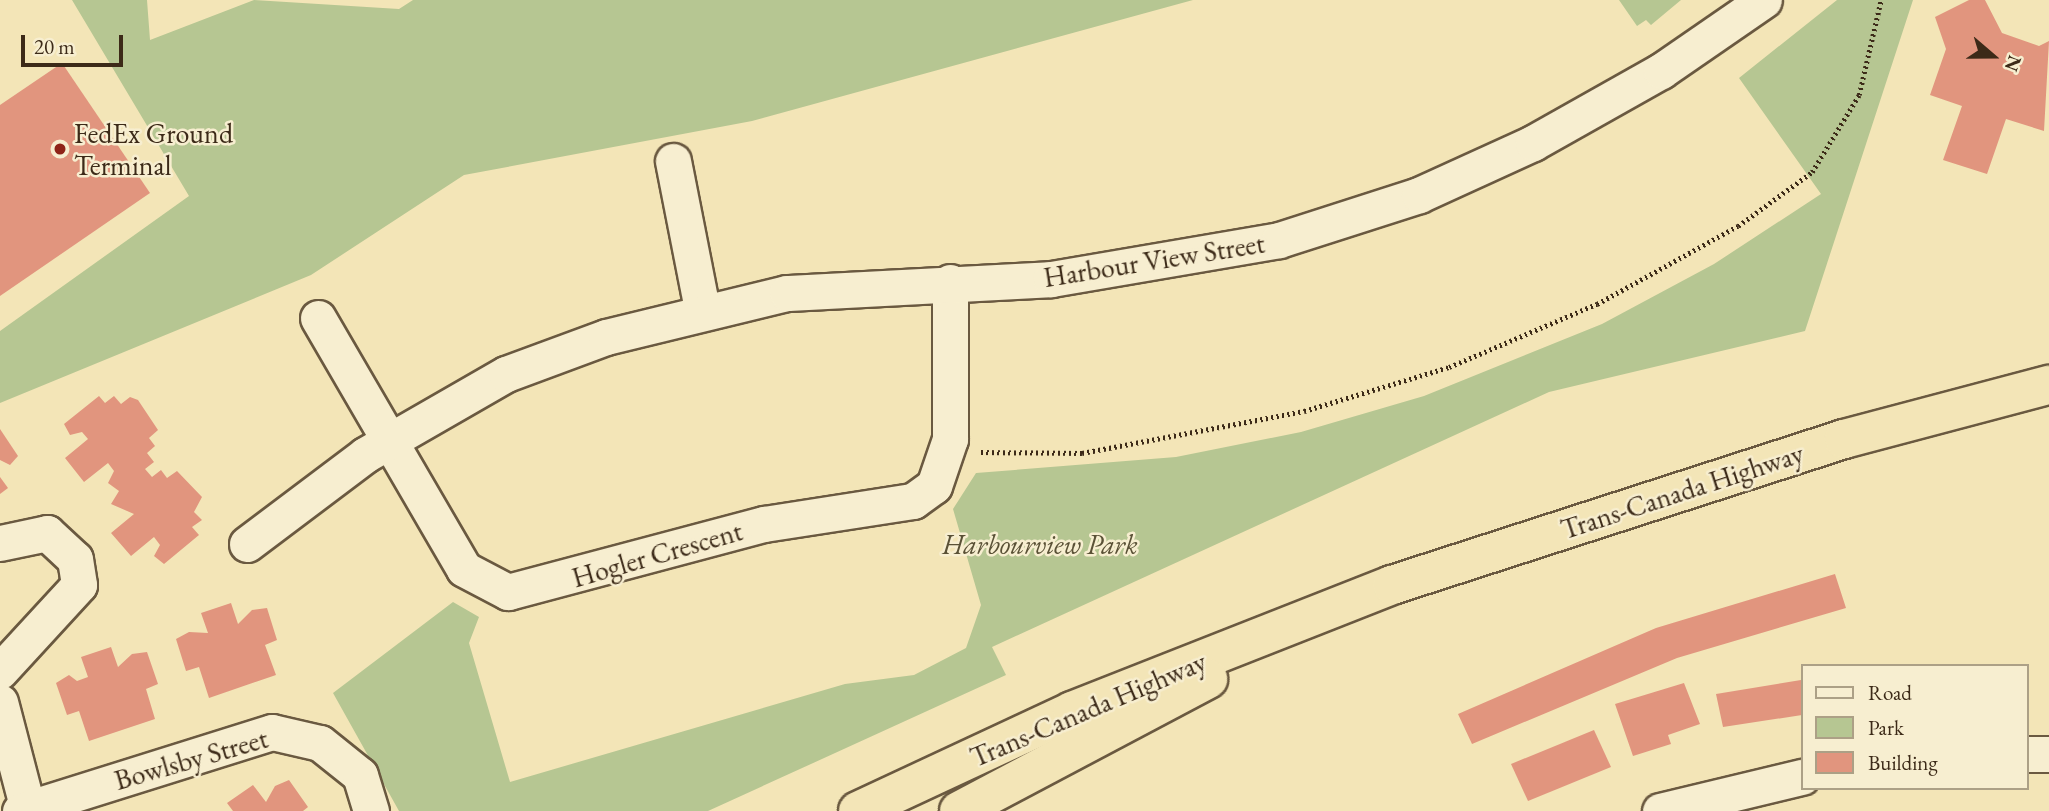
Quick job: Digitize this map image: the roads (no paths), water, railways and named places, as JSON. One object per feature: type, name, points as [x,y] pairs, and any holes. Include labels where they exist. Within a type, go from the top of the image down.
[{"type":"highway","name":"Trans-Canada Highway","points":[[858,811],[1072,711],[1392,585],[1844,439],[2049,385]]},
{"type":"highway","name":"Trans-Canada Highway","points":[[959,811],[1097,742],[1321,615]]},
{"type":"street","name":"Harbour View Street","points":[[247,544],[390,442],[506,374],[702,309],[788,293],[950,282],[1051,279],[1147,267],[1279,240],[1419,195],[1533,144],[1650,78],[1763,0]]},
{"type":"street","points":[[673,161],[702,309]]},
{"type":"street","name":"Hogler Crescent","points":[[318,318],[464,569],[508,592],[764,524],[913,501],[934,486],[949,449],[950,282]]},
{"type":"street","points":[[0,543],[47,533],[75,559],[79,585],[0,671]]},
{"type":"street","points":[[0,702],[23,809]]},
{"type":"street","name":"Bowlsby Street","points":[[23,809],[272,732],[320,743],[359,775],[371,811]]},
{"type":"street","points":[[2028,754],[2049,754]]},
{"type":"street","points":[[1660,811],[1800,777]]},
{"type":"place","name":"FedEx Ground Terminal","points":[[60,149]]},
{"type":"park label","name":"Harbourview Park","points":[[1040,544]]}]
